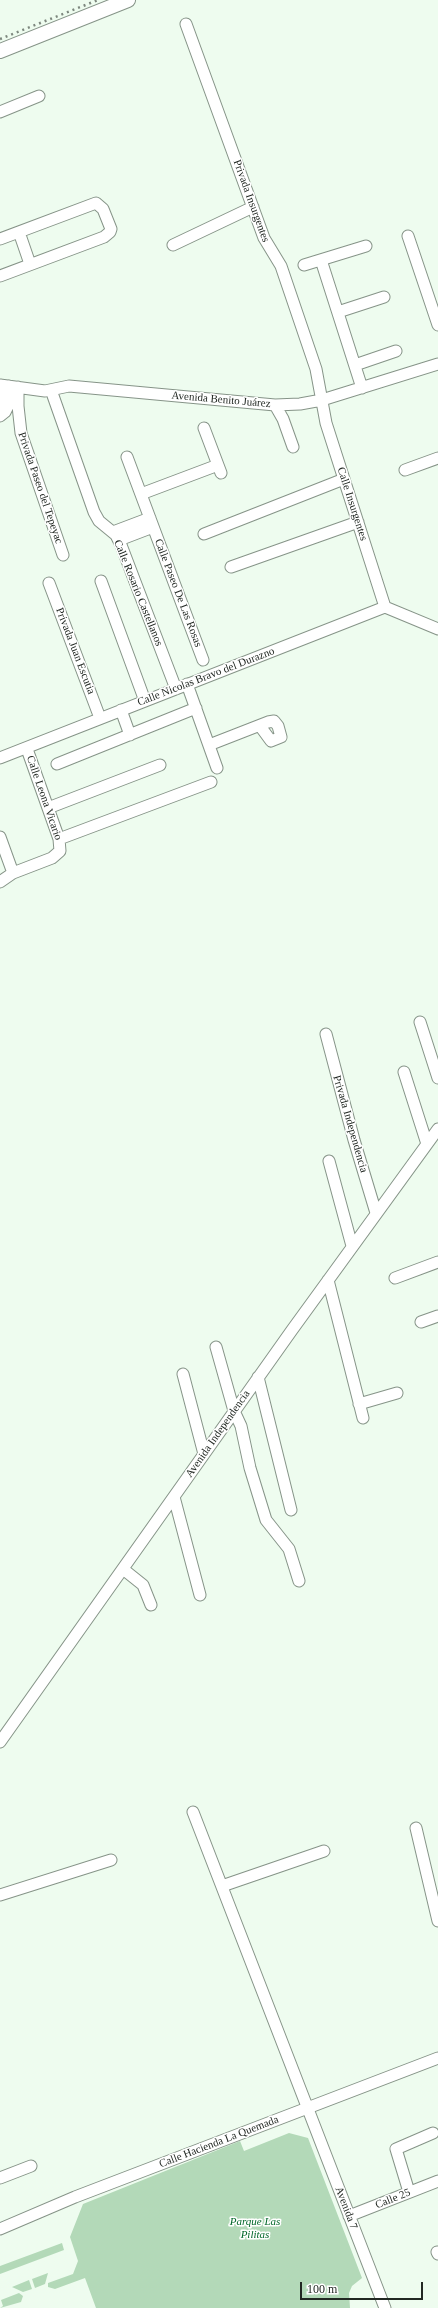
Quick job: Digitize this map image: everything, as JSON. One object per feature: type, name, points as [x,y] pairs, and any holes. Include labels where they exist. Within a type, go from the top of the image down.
[{"type":"main road","points":[[0,52],[128,0]]},
{"type":"street","name":"Privada Insurgentes","points":[[186,24],[252,207],[266,242],[280,266],[317,373],[322,400]]},
{"type":"street","points":[[0,112],[39,96]]},
{"type":"street","points":[[0,239],[96,203],[102,206],[110,225],[110,232],[104,237],[0,276]]},
{"type":"street","points":[[173,245],[252,207]]},
{"type":"street","points":[[18,232],[30,264]]},
{"type":"street","points":[[408,236],[438,325]]},
{"type":"street","points":[[304,265],[366,246]]},
{"type":"street","points":[[321,260],[362,388]]},
{"type":"street","points":[[338,312],[384,297]]},
{"type":"street","points":[[355,365],[396,351]]},
{"type":"street","name":"Avenida Benito Juárez","points":[[11,386],[51,390],[69,386],[275,405],[322,400],[438,364]]},
{"type":"street","points":[[0,407],[11,386]]},
{"type":"street","points":[[0,416],[6,412],[9,404],[11,386]]},
{"type":"street","name":"Privada Paseo del Tepeyac","points":[[11,386],[26,399],[19,421],[22,438],[63,555]]},
{"type":"street","name":"Calle Rosario Castellanos","points":[[51,390],[94,512],[102,525],[116,536],[176,689]]},
{"type":"street","name":"Calle Insurgentes","points":[[322,400],[326,423],[385,607]]},
{"type":"street","points":[[275,405],[283,419],[293,447]]},
{"type":"street","points":[[141,494],[220,469],[204,428]]},
{"type":"street","name":"Calle Paseo De Las Rosas","points":[[127,457],[203,660]]},
{"type":"street","points":[[405,470],[438,458]]},
{"type":"street","points":[[204,534],[344,479]]},
{"type":"street","points":[[116,536],[152,522]]},
{"type":"street","points":[[231,567],[358,522]]},
{"type":"street","points":[[101,581],[145,701]]},
{"type":"street","name":"Privada Juan Escutia","points":[[49,583],[100,718]]},
{"type":"street","points":[[385,607],[438,629]]},
{"type":"street","name":"Calle Nicolas Bravo del Durazno","points":[[0,758],[27,749],[100,718],[385,607]]},
{"type":"street","points":[[187,684],[217,768]]},
{"type":"street","points":[[57,764],[196,708]]},
{"type":"street","points":[[121,710],[130,735]]},
{"type":"street","points":[[209,745],[260,726]]},
{"type":"street","name":"Calle Leona Vicario","points":[[0,882],[13,874],[57,855],[60,846],[59,838],[27,749]]},
{"type":"street","points":[[48,808],[160,764]]},
{"type":"street","points":[[59,838],[211,782]]},
{"type":"street","points":[[0,837],[13,874]]},
{"type":"street","points":[[420,1022],[438,1078]]},
{"type":"street","name":"Privada Independencia","points":[[326,1034],[354,1140],[376,1213]]},
{"type":"street","points":[[404,1072],[427,1144]]},
{"type":"street","name":"Avenida Independencia","points":[[0,1742],[258,1377],[438,1129]]},
{"type":"street","points":[[329,1161],[352,1246]]},
{"type":"street","points":[[395,1278],[438,1262]]},
{"type":"street","points":[[328,1280],[363,1418]]},
{"type":"street","points":[[421,1322],[438,1316]]},
{"type":"street","points":[[216,1348],[234,1411],[241,1426],[250,1468],[266,1520],[289,1549],[299,1581]]},
{"type":"street","points":[[183,1374],[204,1454]]},
{"type":"street","points":[[258,1377],[291,1510]]},
{"type":"street","points":[[359,1404],[397,1393]]},
{"type":"street","points":[[174,1497],[200,1595]]},
{"type":"street","points":[[123,1569],[143,1585],[150,1605]]},
{"type":"street","name":"Avenida 7","points":[[193,1812],[385,2308]]},
{"type":"street","points":[[416,1828],[438,1921]]},
{"type":"street","points":[[222,1886],[324,1850]]},
{"type":"street","points":[[0,1895],[111,1860]]},
{"type":"street","name":"Calle Hacienda La Quemada","points":[[0,2229],[75,2197],[438,2058]]},
{"type":"street","points":[[409,2192],[396,2149],[433,2133]]},
{"type":"street","points":[[0,2178],[31,2166]]},
{"type":"street","name":"Calle 25","points":[[349,2216],[438,2181]]},
{"type":"green space","name":"Parque Las Pilitas","points":[[289,2133],[308,2138],[362,2278],[352,2286],[349,2293],[350,2308],[96,2308],[85,2278],[55,2289],[48,2287],[48,2283],[73,2274],[78,2261],[70,2237],[83,2204],[240,2141],[244,2151]]},
{"type":"green space","points":[[62,2243],[64,2250],[0,2274],[0,2266]]},
{"type":"green space","points":[[48,2273],[45,2284],[35,2288],[32,2279]]},
{"type":"green space","points":[[29,2280],[32,2289],[23,2292],[12,2287]]},
{"type":"green space","points":[[19,2293],[23,2296],[21,2302],[0,2308],[3,2306],[1,2300]]},
{"type":"railway","points":[[0,39],[98,0]]}]
